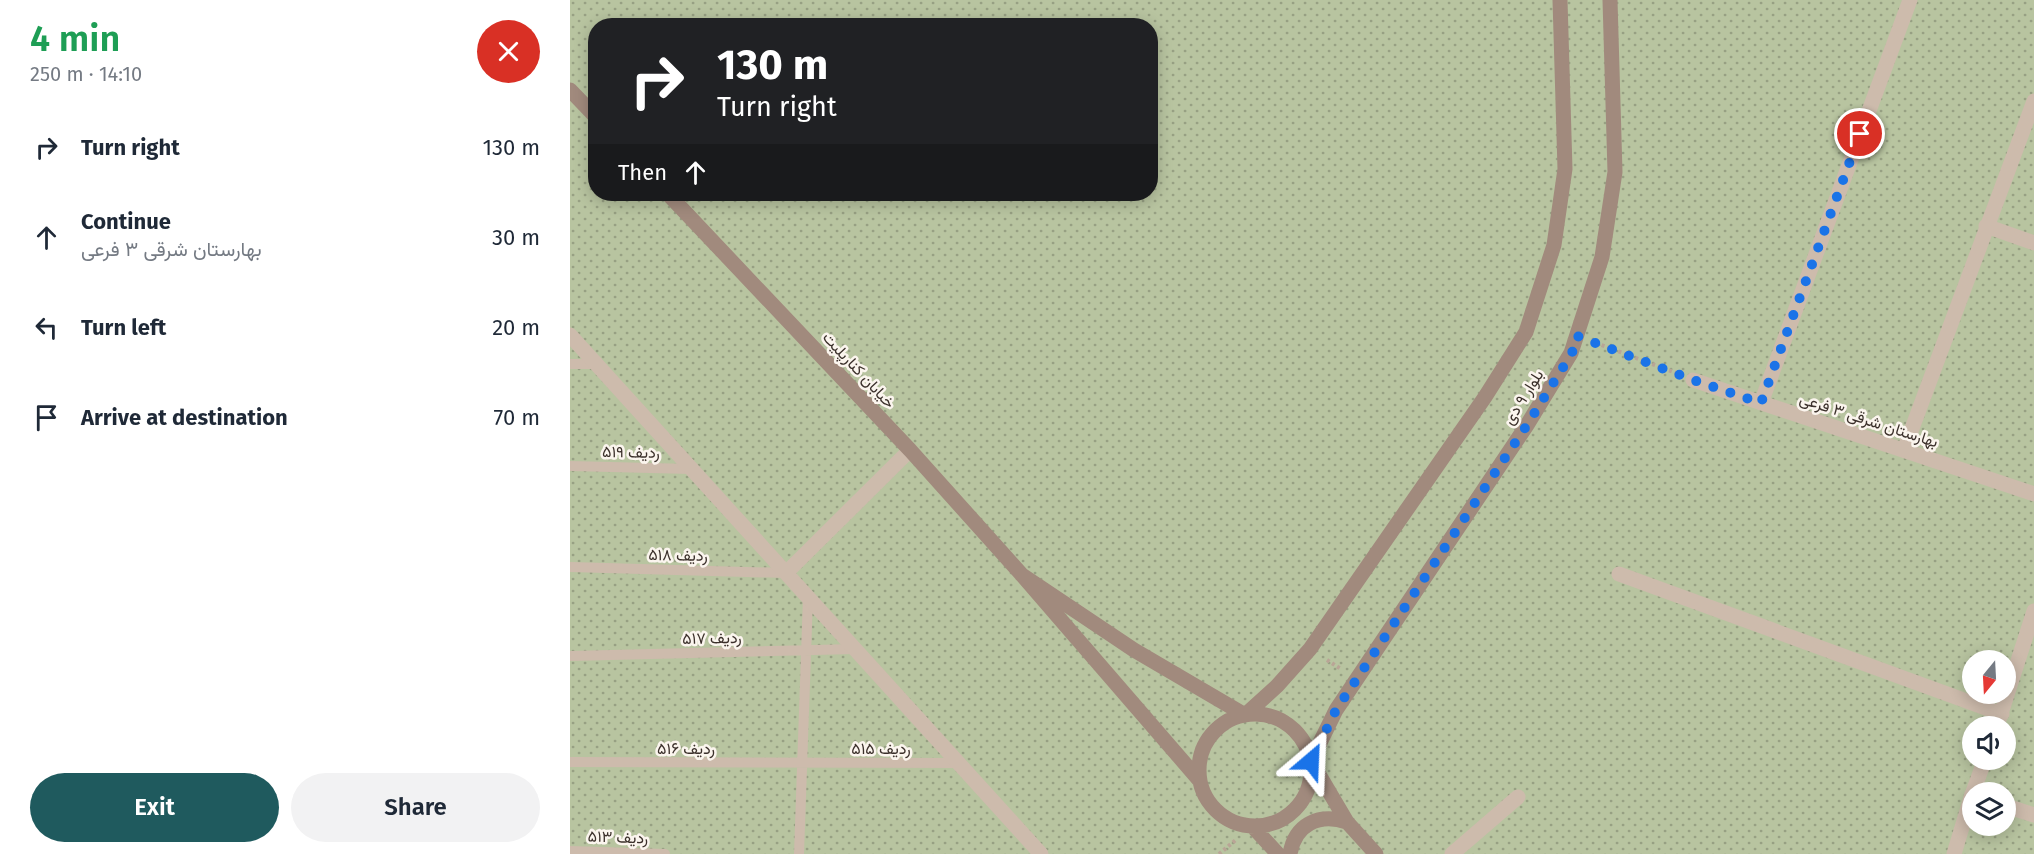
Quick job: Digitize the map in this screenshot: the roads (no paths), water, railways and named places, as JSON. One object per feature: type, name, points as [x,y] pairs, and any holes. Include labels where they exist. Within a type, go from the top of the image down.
[{"type":"main road","name":"بلوار ۹ دی","points":[[1245,715],[1277,686],[1310,649],[1485,397],[1526,332],[1554,245],[1565,169],[1560,0]]},
{"type":"main road","name":"بلوار ۹ دی","points":[[1311,761],[1336,710],[1527,425],[1572,353],[1602,256],[1615,172],[1610,0]]},
{"type":"main road","points":[[570,90],[588,109]]},
{"type":"main road","name":"خیابان کنارپلیت","points":[[675,201],[910,450],[1022,575],[1200,781]]},
{"type":"main road","name":"خیابان کنارپلیت","points":[[1022,575],[1134,650],[1245,715]]},
{"type":"main road","points":[[1260,714],[1274,717],[1287,724],[1299,734],[1307,747],[1311,761],[1312,777],[1307,794],[1286,818],[1270,825],[1253,827],[1225,818],[1213,808],[1200,781],[1199,763],[1204,746],[1214,732],[1228,721],[1245,715],[1260,714]]},
{"type":"main road","points":[[1311,761],[1347,822],[1376,854]]},
{"type":"main road","points":[[1290,854],[1297,833],[1306,825],[1326,818],[1347,822]]},
{"type":"main road","points":[[1253,827],[1278,854]]},
{"type":"street","points":[[1761,403],[1910,0]]},
{"type":"street","points":[[1904,450],[2034,101]]},
{"type":"street","points":[[1986,226],[2034,243]]},
{"type":"street","points":[[570,335],[1041,854]]},
{"type":"street","name":"بهارستان شرقی ۳ فرعی","points":[[1693,380],[2034,494]]},
{"type":"street","points":[[786,573],[910,450]]},
{"type":"street","points":[[1619,574],[1989,716]]},
{"type":"street","points":[[2001,716],[2027,654],[2034,611]]},
{"type":"street","points":[[1452,854],[1518,797]]},
{"type":"street","points":[[2016,809],[2034,815]]},
{"type":"street","points":[[1954,854],[1962,829]]},
{"type":"lane","points":[[570,363],[597,364]]},
{"type":"lane","name":"ردیف ۵۱۹","points":[[570,466],[691,469]]},
{"type":"lane","name":"ردیف ۵۱۸","points":[[570,567],[786,573]]},
{"type":"lane","points":[[799,854],[808,597]]},
{"type":"lane","name":"ردیف ۵۱۷","points":[[570,656],[855,649]]},
{"type":"lane","name":"ردیف ۵۱۶","points":[[570,762],[802,763]]},
{"type":"lane","name":"ردیف ۵۱۵","points":[[802,763],[959,763]]},
{"type":"lane","name":"ردیف ۵۱۳","points":[[570,850],[665,854]]}]
